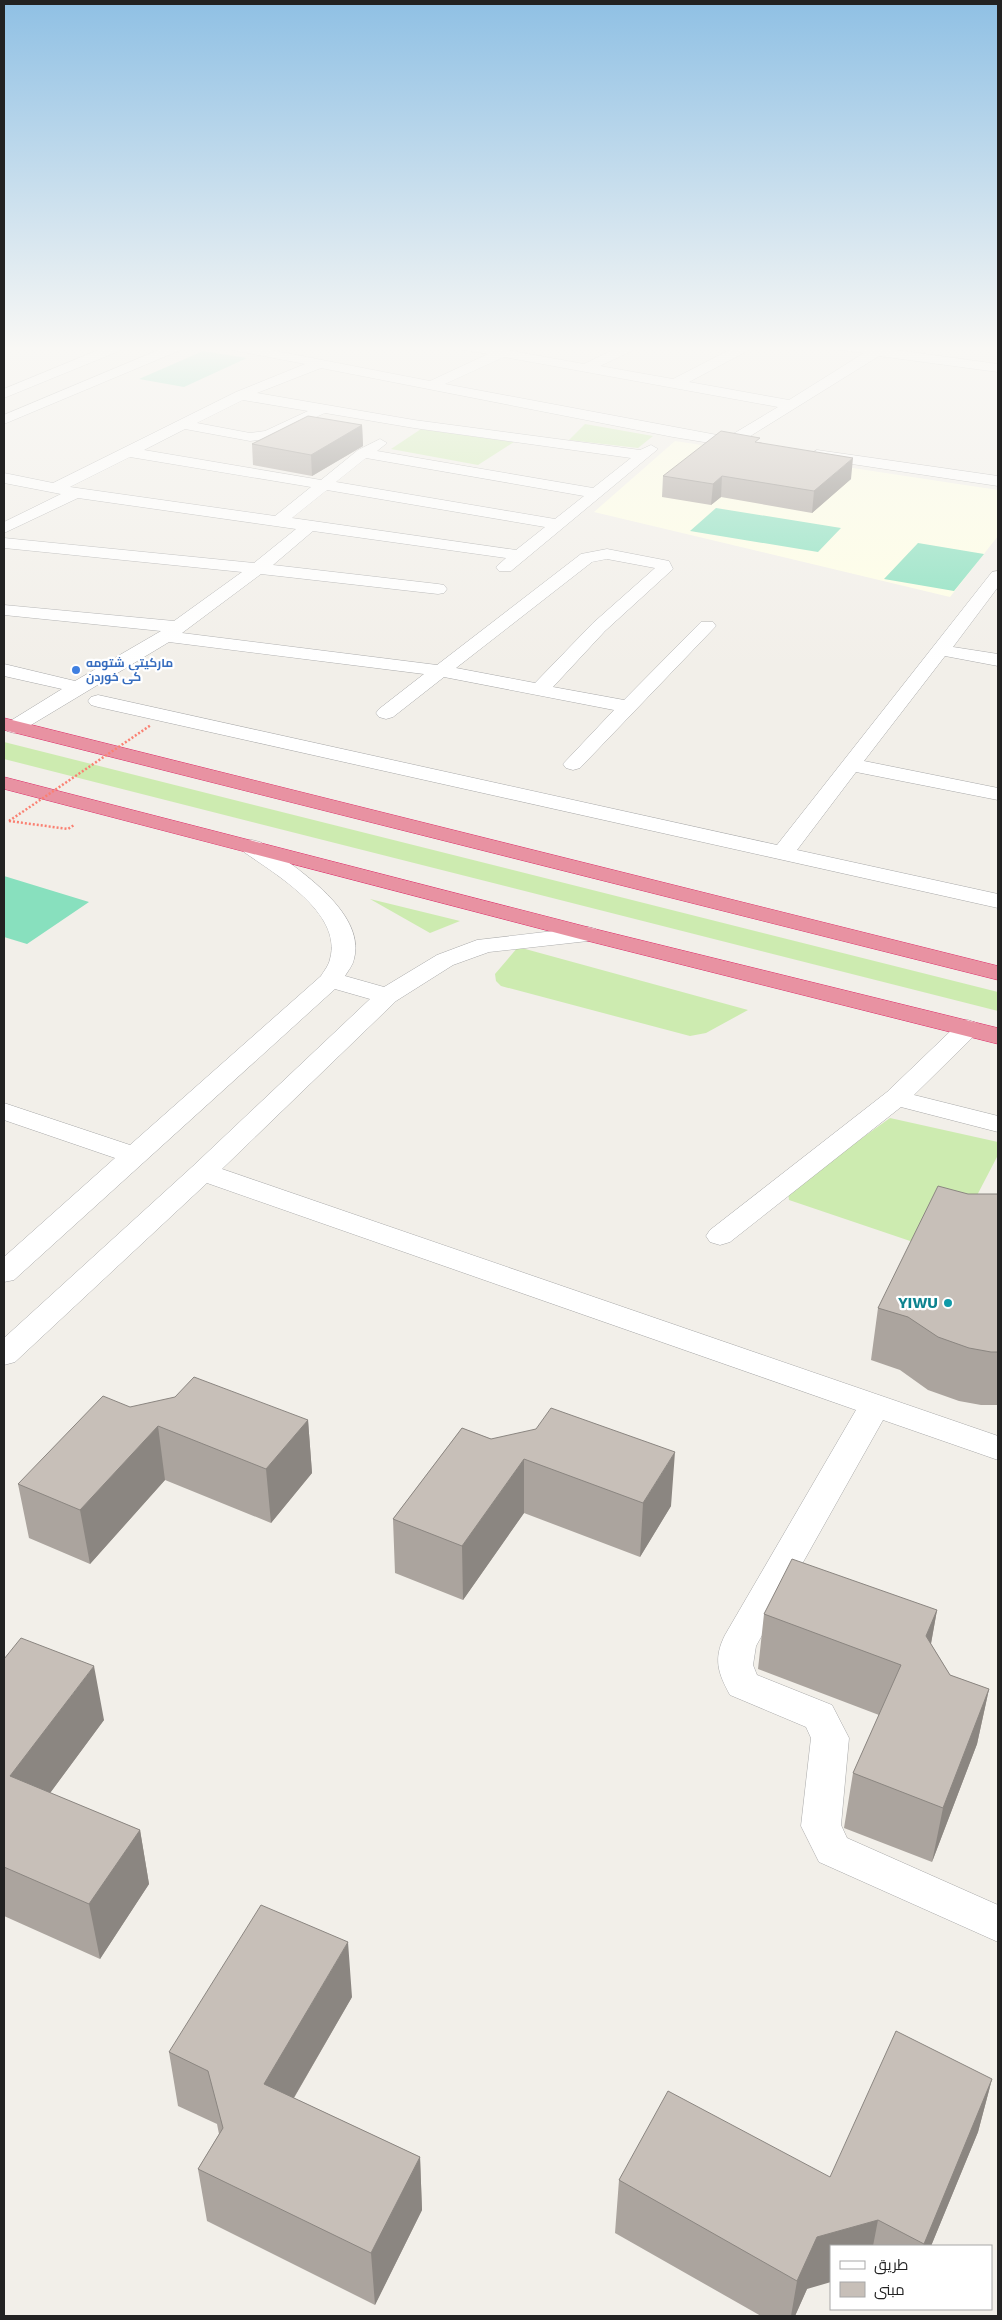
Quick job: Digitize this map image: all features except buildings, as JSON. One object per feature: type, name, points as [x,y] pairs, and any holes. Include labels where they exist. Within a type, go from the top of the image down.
[{"type":"highway","points":[[9,725],[998,974]]},
{"type":"highway","points":[[4,783],[588,934],[998,1036]]},
{"type":"street","points":[[54,488],[125,454]]},
{"type":"street","points":[[143,454],[556,524]]},
{"type":"street","points":[[280,520],[326,485],[362,454]]},
{"type":"street","points":[[371,454],[596,493]]},
{"type":"street","points":[[476,472],[505,454]]},
{"type":"street","points":[[630,454],[642,456]]},
{"type":"street","points":[[816,454],[996,479]]},
{"type":"street","points":[[502,570],[556,524],[642,456]]},
{"type":"street","points":[[4,478],[76,493],[280,520],[308,526],[519,555]]},
{"type":"street","points":[[4,528],[76,493]]},
{"type":"street","points":[[9,725],[78,688],[172,631],[258,568],[308,526]]},
{"type":"street","points":[[4,543],[258,568],[438,589]]},
{"type":"street","points":[[10,560],[28,546]]},
{"type":"street","points":[[386,713],[587,558],[607,554],[663,565],[664,569],[599,626],[540,690]]},
{"type":"street","points":[[782,854],[998,576]]},
{"type":"street","points":[[4,610],[172,631],[442,671],[628,707]]},
{"type":"street","points":[[573,764],[706,626]]},
{"type":"street","points":[[941,650],[998,660]]},
{"type":"street","points":[[4,670],[78,688]]},
{"type":"street","points":[[98,701],[998,901]]},
{"type":"street","points":[[851,765],[998,794]]},
{"type":"street","points":[[4,1274],[331,980],[342,964],[345,948],[335,919],[309,890],[252,846]]},
{"type":"street","points":[[4,1355],[203,1172],[388,996],[431,967],[478,947],[509,941],[588,934]]},
{"type":"street","points":[[331,980],[388,996]]},
{"type":"street","points":[[720,1236],[896,1098],[968,1028]]},
{"type":"street","points":[[896,1098],[998,1124]]},
{"type":"street","points":[[4,1111],[135,1156]]},
{"type":"street","points":[[203,1172],[998,1448]]},
{"type":"street","points":[[875,1405],[738,1645],[734,1665],[743,1685],[819,1716],[830,1738],[821,1826],[834,1850],[998,1924]]},
{"type":"path","points":[[68,829],[9,821],[151,725]]},
{"type":"shaded area","points":[[660,454],[762,454],[998,490],[998,536],[950,597],[594,512]]},
{"type":"green space","points":[[420,454],[495,454],[478,465]]},
{"type":"green space","points":[[716,508],[841,528],[818,552],[690,531]]},
{"type":"green space","points":[[918,543],[984,554],[954,591],[884,579]]},
{"type":"green space","points":[[4,742],[998,992],[998,1011],[4,759]]},
{"type":"green space","points":[[4,876],[89,902],[27,944],[4,937]]},
{"type":"green space","points":[[370,899],[460,921],[430,933]]},
{"type":"green space","points":[[518,947],[748,1010],[706,1033],[690,1036],[501,986],[496,981],[495,974]]},
{"type":"green space","points":[[890,1118],[998,1142],[998,1155],[959,1230],[919,1244],[789,1200],[788,1191]]},
{"type":"place","name":"مارکیتی شتومه کی خوردن","points":[[76,670]]},
{"type":"place","name":"YIWU","points":[[948,1303]]}]
